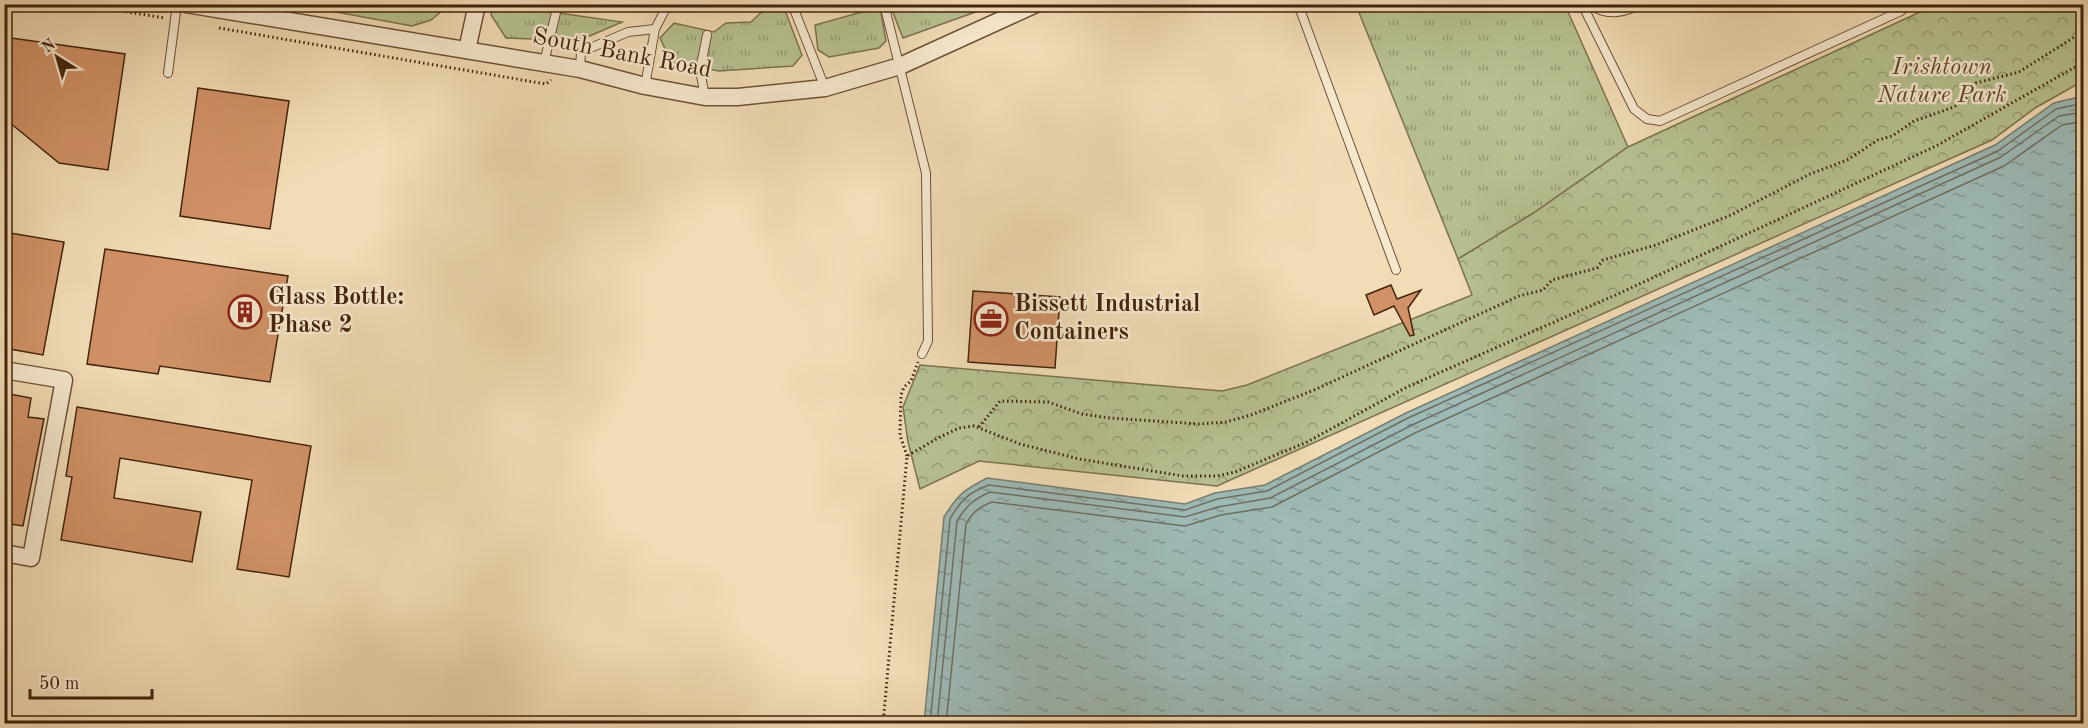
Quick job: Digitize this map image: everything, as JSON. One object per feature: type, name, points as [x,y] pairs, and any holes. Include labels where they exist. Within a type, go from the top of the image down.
[{"type":"street","name":"South Bank Road","points":[[186,4],[573,68],[645,86],[705,97],[738,97],[825,88],[900,66],[1036,4]]},
{"type":"street","points":[[468,50],[477,4]]},
{"type":"street","points":[[4,370],[64,380],[31,558],[4,553]]},
{"type":"lane","points":[[168,74],[177,4]]},
{"type":"lane","points":[[544,63],[558,4]]},
{"type":"lane","points":[[645,86],[655,29],[665,6],[690,4]]},
{"type":"lane","points":[[792,4],[825,88]]},
{"type":"lane","points":[[884,4],[926,173],[928,341],[922,354]]},
{"type":"lane","points":[[1298,4],[1396,270]]},
{"type":"lane","points":[[1582,4],[1634,109],[1647,119],[1660,121],[1901,11],[1906,4]]},
{"type":"lane","points":[[1588,4],[1599,12],[1618,14],[1642,4]]},
{"type":"lane","points":[[573,68],[581,52],[628,32],[655,29]]},
{"type":"lane","points":[[705,97],[700,70],[707,35]]},
{"type":"path","points":[[77,4],[175,20]]},
{"type":"path","points":[[209,26],[546,84],[573,68]]},
{"type":"path","points":[[979,427],[1000,401],[1048,402],[1082,414],[1174,423],[1199,424],[1251,416],[1314,390],[1519,296],[1543,290],[1551,280],[1597,268],[1603,260],[1656,245],[1731,215],[1810,174],[1847,160],[1878,140],[1892,136],[1914,121],[1954,107],[1968,96],[1976,83],[2019,72],[2084,31]]},
{"type":"path","points":[[907,456],[960,428],[979,427],[1020,444],[1079,459],[1184,476],[1217,476],[1235,472],[1307,442],[1407,387],[1620,293],[1936,147],[2084,62]]},
{"type":"path","points":[[883,723],[907,456],[900,435],[901,395],[904,387],[911,381],[912,373],[922,354]]},
{"type":"green space","points":[[449,4],[431,20],[412,26],[298,5]]},
{"type":"green space","points":[[495,4],[622,22],[578,41],[506,38],[491,15]]},
{"type":"green space","points":[[769,5],[783,5],[802,55],[793,66],[719,71],[671,62],[660,38],[674,23],[714,32],[726,23],[751,22]]},
{"type":"green space","points":[[890,5],[995,5],[903,38]]},
{"type":"green space","points":[[1356,5],[1565,5],[1628,147],[1532,214],[1458,259]]},
{"type":"green space","name":"Irishtown Nature Park","points":[[1935,5],[2083,5],[2083,81],[2035,108],[1992,140],[1217,486],[979,461],[920,489],[908,442],[903,407],[920,365],[1222,391],[1247,385],[1472,295],[1458,259],[1532,214],[1628,147]]},
{"type":"green space","points":[[880,7],[886,41],[879,48],[829,57],[818,50],[815,25]]},
{"type":"water","points":[[2083,96],[2083,723],[924,723],[944,517],[958,498],[979,482],[987,478],[1185,504],[1215,493],[1265,485],[1406,413],[1995,145],[2054,103]]},
{"type":"building","points":[[4,37],[125,54],[108,170],[59,163],[4,118]]},
{"type":"building","points":[[198,88],[289,101],[270,229],[180,216]]},
{"type":"building","points":[[4,232],[64,242],[43,355],[4,348]]},
{"type":"building","points":[[105,249],[288,276],[270,382],[160,366],[158,374],[87,364]]},
{"type":"building","points":[[1391,285],[1397,299],[1421,290],[1408,308],[1414,335],[1410,336],[1394,306],[1374,315],[1366,295]]},
{"type":"building","points":[[973,291],[1060,297],[1055,368],[968,362]]},
{"type":"building","points":[[4,393],[31,398],[28,417],[44,419],[23,526],[4,523]]},
{"type":"building","points":[[77,407],[311,446],[289,577],[237,569],[252,480],[120,458],[114,498],[201,512],[192,562],[61,540],[72,477],[66,476]]},
{"type":"place","name":"Glass Bottle: Phase 2","points":[[245,312]]},
{"type":"place","name":"Bissett Industrial Containers","points":[[991,319]]}]
